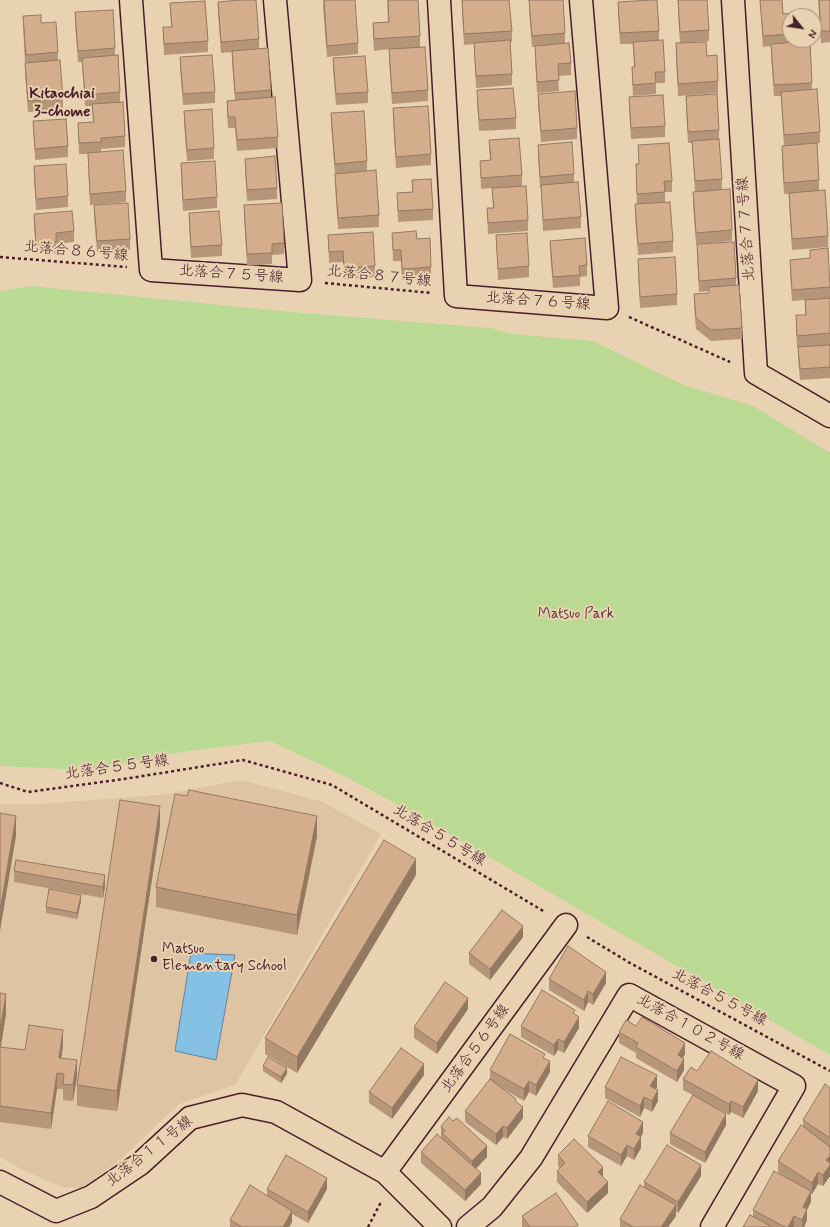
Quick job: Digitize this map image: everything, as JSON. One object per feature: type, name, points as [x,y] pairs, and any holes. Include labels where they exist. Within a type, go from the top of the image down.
[{"type":"street","points":[[131,0],[151,270]]},
{"type":"street","name":"北落合７５号線","points":[[151,270],[300,280],[275,0]]},
{"type":"street","points":[[439,0],[456,296]]},
{"type":"street","name":"北落合７６号線","points":[[456,296],[607,308],[581,0]]},
{"type":"street","name":"北落合７７号線","points":[[732,0],[756,373]]},
{"type":"street","points":[[756,373],[830,416]]},
{"type":"street","name":"北落合５６号線","points":[[385,1172],[566,925]]},
{"type":"street","name":"北落合１０２号線","points":[[468,1227],[492,1206],[531,1158],[629,995],[794,1086],[712,1227]]},
{"type":"street","name":"北落合１１号線","points":[[0,1182],[56,1211],[91,1197],[140,1164],[190,1118],[242,1105],[276,1112],[385,1172],[440,1227]]},
{"type":"path","name":"北落合８６号線","points":[[0,257],[151,270]]},
{"type":"path","name":"北落合８７号線","points":[[300,280],[456,296]]},
{"type":"path","points":[[607,308],[756,373]]},
{"type":"path","name":"北落合５５号線","points":[[0,784],[28,792],[124,780],[243,760],[332,785],[630,963],[830,1071]]},
{"type":"shaded area","name":"Matsuo Elementary School","points":[[242,780],[323,802],[381,834],[235,1085],[179,1104],[119,1161],[81,1188],[61,1187],[23,1170],[0,1157],[0,804],[39,804],[160,795]]},
{"type":"green space","name":"Matsuo Park","points":[[31,286],[291,312],[490,328],[513,334],[593,341],[684,385],[753,406],[830,453],[830,1055],[408,810],[342,775],[270,741],[188,751],[84,770],[0,766],[0,291]]},
{"type":"water","points":[[191,953],[235,955],[216,1060],[175,1051]]},
{"type":"building","points":[[256,0],[259,39],[221,42],[218,2]]},
{"type":"building","points":[[324,0],[355,0],[358,43],[327,46]]},
{"type":"building","points":[[388,0],[418,0],[420,36],[374,39],[373,23],[389,22]]},
{"type":"building","points":[[462,0],[509,0],[512,31],[464,34]]},
{"type":"building","points":[[529,0],[563,0],[565,33],[532,36]]},
{"type":"building","points":[[657,0],[659,31],[620,33],[618,2]]},
{"type":"building","points":[[678,0],[707,0],[709,30],[680,32]]},
{"type":"building","points":[[760,0],[782,0],[782,35],[763,36]]},
{"type":"building","points":[[819,0],[830,0],[830,31],[822,31],[822,8],[820,8]]},
{"type":"building","points":[[205,1],[208,41],[164,44],[163,27],[172,27],[170,3]]},
{"type":"building","points":[[113,10],[115,48],[78,51],[75,12]]},
{"type":"building","points":[[41,15],[41,23],[56,22],[58,52],[26,55],[23,16]]},
{"type":"building","points":[[510,40],[512,74],[476,76],[474,43]]},
{"type":"building","points":[[663,40],[665,72],[655,72],[656,83],[633,85],[632,67],[635,67],[633,42]]},
{"type":"building","points":[[706,42],[707,56],[717,55],[718,81],[678,84],[676,43]]},
{"type":"building","points":[[569,43],[571,63],[558,64],[559,80],[537,82],[535,46]]},
{"type":"building","points":[[782,43],[782,48],[810,48],[812,83],[774,85],[771,44]]},
{"type":"building","points":[[425,47],[428,90],[392,93],[389,49]]},
{"type":"building","points":[[268,48],[271,90],[235,93],[232,51]]},
{"type":"building","points":[[118,55],[120,92],[85,95],[82,58]]},
{"type":"building","points":[[212,55],[215,92],[183,94],[180,57]]},
{"type":"building","points":[[365,56],[368,92],[336,94],[333,58]]},
{"type":"building","points":[[60,60],[63,99],[28,101],[25,63]]},
{"type":"building","points":[[513,88],[516,118],[479,120],[477,90]]},
{"type":"building","points":[[817,89],[820,132],[784,135],[781,92]]},
{"type":"building","points":[[575,91],[577,128],[541,131],[538,94]]},
{"type":"building","points":[[717,94],[719,130],[688,132],[686,96]]},
{"type":"building","points":[[663,95],[665,126],[631,128],[629,97]]},
{"type":"building","points":[[275,97],[278,137],[237,140],[235,117],[228,117],[227,101]]},
{"type":"building","points":[[123,102],[125,136],[101,138],[101,142],[79,143],[78,123],[94,122],[92,104]]},
{"type":"building","points":[[428,106],[431,154],[396,157],[393,108]]},
{"type":"building","points":[[212,109],[214,148],[187,150],[184,111]]},
{"type":"building","points":[[364,111],[367,161],[335,164],[331,113]]},
{"type":"building","points":[[66,119],[68,146],[35,149],[33,121]]},
{"type":"building","points":[[519,138],[522,175],[481,178],[480,161],[491,160],[489,140]]},
{"type":"building","points":[[719,139],[722,179],[695,181],[692,141]]},
{"type":"building","points":[[572,142],[574,174],[540,177],[538,145]]},
{"type":"building","points":[[669,143],[672,181],[664,181],[665,192],[637,194],[636,164],[639,164],[638,145]]},
{"type":"building","points":[[817,143],[819,180],[784,183],[782,146]]},
{"type":"building","points":[[123,150],[126,191],[90,194],[88,153]]},
{"type":"building","points":[[275,156],[277,188],[247,190],[245,159]]},
{"type":"building","points":[[215,161],[217,197],[183,200],[181,163]]},
{"type":"building","points":[[66,164],[68,196],[36,199],[34,166]]},
{"type":"building","points":[[376,170],[379,215],[338,218],[335,174]]},
{"type":"building","points":[[431,179],[433,209],[398,211],[397,193],[413,192],[412,180]]},
{"type":"building","points":[[578,182],[581,217],[543,220],[541,185]]},
{"type":"building","points":[[526,186],[528,220],[488,223],[487,208],[494,208],[492,188]]},
{"type":"building","points":[[730,189],[732,230],[696,233],[693,192]]},
{"type":"building","points":[[825,190],[828,236],[792,239],[789,193]]},
{"type":"building","points":[[670,202],[673,241],[638,244],[635,204]]},
{"type":"building","points":[[128,203],[130,239],[97,241],[94,205]]},
{"type":"building","points":[[282,203],[284,243],[272,244],[272,253],[247,254],[244,205]]},
{"type":"building","points":[[72,211],[74,231],[56,233],[56,242],[36,243],[34,214]]},
{"type":"building","points":[[219,211],[222,245],[191,247],[189,213]]},
{"type":"building","points":[[416,231],[417,239],[430,238],[431,267],[402,269],[401,250],[393,250],[392,233]]},
{"type":"building","points":[[373,232],[375,266],[344,268],[343,251],[329,252],[328,235]]},
{"type":"building","points":[[527,233],[529,266],[498,269],[496,235]]},
{"type":"building","points":[[585,238],[587,265],[579,266],[580,275],[553,277],[550,241]]},
{"type":"building","points":[[734,242],[736,278],[699,281],[697,244]]},
{"type":"building","points":[[828,248],[830,287],[792,290],[790,260],[810,258],[810,250]]},
{"type":"building","points":[[675,257],[677,294],[640,297],[638,259]]},
{"type":"building","points":[[739,285],[742,328],[711,330],[696,318],[694,294],[709,293],[709,287]]},
{"type":"building","points":[[830,298],[830,333],[797,336],[796,315],[806,315],[805,300]]},
{"type":"building","points":[[830,345],[830,367],[800,369],[798,347]]},
{"type":"building","points":[[189,790],[317,816],[297,915],[156,887],[175,794],[187,796]]},
{"type":"building","points":[[120,800],[160,806],[117,1091],[77,1085]]},
{"type":"building","points":[[0,813],[16,816],[0,911]]},
{"type":"building","points":[[384,840],[416,859],[297,1057],[265,1038]]},
{"type":"building","points":[[16,860],[105,875],[103,887],[14,871]]},
{"type":"building","points":[[49,889],[81,895],[77,913],[46,907]]},
{"type":"building","points":[[502,910],[523,926],[490,969],[469,953]]},
{"type":"building","points":[[568,946],[606,972],[593,994],[588,991],[584,1000],[549,979]]},
{"type":"building","points":[[445,982],[468,998],[437,1043],[414,1027]]},
{"type":"building","points":[[542,990],[575,1010],[573,1013],[579,1017],[564,1042],[558,1039],[554,1045],[521,1026]]},
{"type":"building","points":[[0,993],[6,994],[0,1030]]},
{"type":"building","points":[[642,1017],[685,1043],[678,1055],[684,1059],[677,1071],[636,1047],[638,1043],[619,1032],[626,1020],[636,1026]]},
{"type":"building","points":[[29,1025],[63,1030],[59,1058],[77,1060],[73,1085],[63,1084],[64,1074],[57,1073],[51,1113],[0,1106],[0,1047],[25,1050]]},
{"type":"building","points":[[510,1034],[545,1054],[543,1058],[550,1061],[536,1085],[529,1081],[524,1089],[490,1070]]},
{"type":"building","points":[[401,1048],[424,1064],[392,1108],[369,1092]]},
{"type":"building","points":[[711,1051],[758,1080],[743,1107],[731,1101],[729,1104],[683,1079],[691,1067],[697,1071]]},
{"type":"building","points":[[268,1057],[287,1068],[281,1077],[263,1066]]},
{"type":"building","points":[[621,1057],[657,1075],[650,1086],[658,1090],[652,1101],[644,1097],[640,1106],[605,1087]]},
{"type":"building","points":[[490,1079],[516,1099],[515,1101],[523,1107],[507,1128],[503,1126],[496,1134],[465,1111]]},
{"type":"building","points":[[825,1084],[830,1088],[830,1138],[803,1120]]},
{"type":"building","points":[[693,1095],[726,1114],[705,1152],[670,1133]]},
{"type":"building","points":[[608,1101],[643,1122],[636,1134],[641,1137],[634,1149],[627,1145],[621,1155],[588,1136]]},
{"type":"building","points":[[449,1117],[453,1121],[457,1118],[487,1146],[472,1161],[442,1133],[445,1131],[441,1126]]},
{"type":"building","points":[[801,1125],[830,1147],[830,1156],[826,1160],[830,1163],[830,1165],[823,1175],[818,1172],[812,1183],[778,1161]]},
{"type":"building","points":[[437,1134],[481,1173],[465,1190],[421,1152]]},
{"type":"building","points":[[574,1139],[603,1167],[598,1172],[608,1182],[587,1202],[557,1171],[565,1163],[558,1155]]},
{"type":"building","points":[[667,1145],[701,1165],[678,1202],[644,1182]]},
{"type":"building","points":[[286,1155],[327,1178],[308,1212],[267,1189]]},
{"type":"building","points":[[774,1171],[811,1191],[803,1207],[807,1209],[802,1220],[794,1216],[788,1227],[785,1227],[753,1210]]},
{"type":"building","points":[[250,1185],[292,1211],[283,1227],[242,1227],[230,1220]]},
{"type":"building","points":[[640,1185],[676,1205],[661,1227],[633,1227],[620,1219]]},
{"type":"building","points":[[556,1193],[578,1225],[575,1227],[530,1227],[522,1216]]},
{"type":"building","points":[[750,1215],[772,1227],[743,1227]]},
{"type":"place","name":"Matsuo Elementary School","points":[[154,959]]},
{"type":"district","name":"Kitaochiai 3-chome","points":[[62,104]]}]
